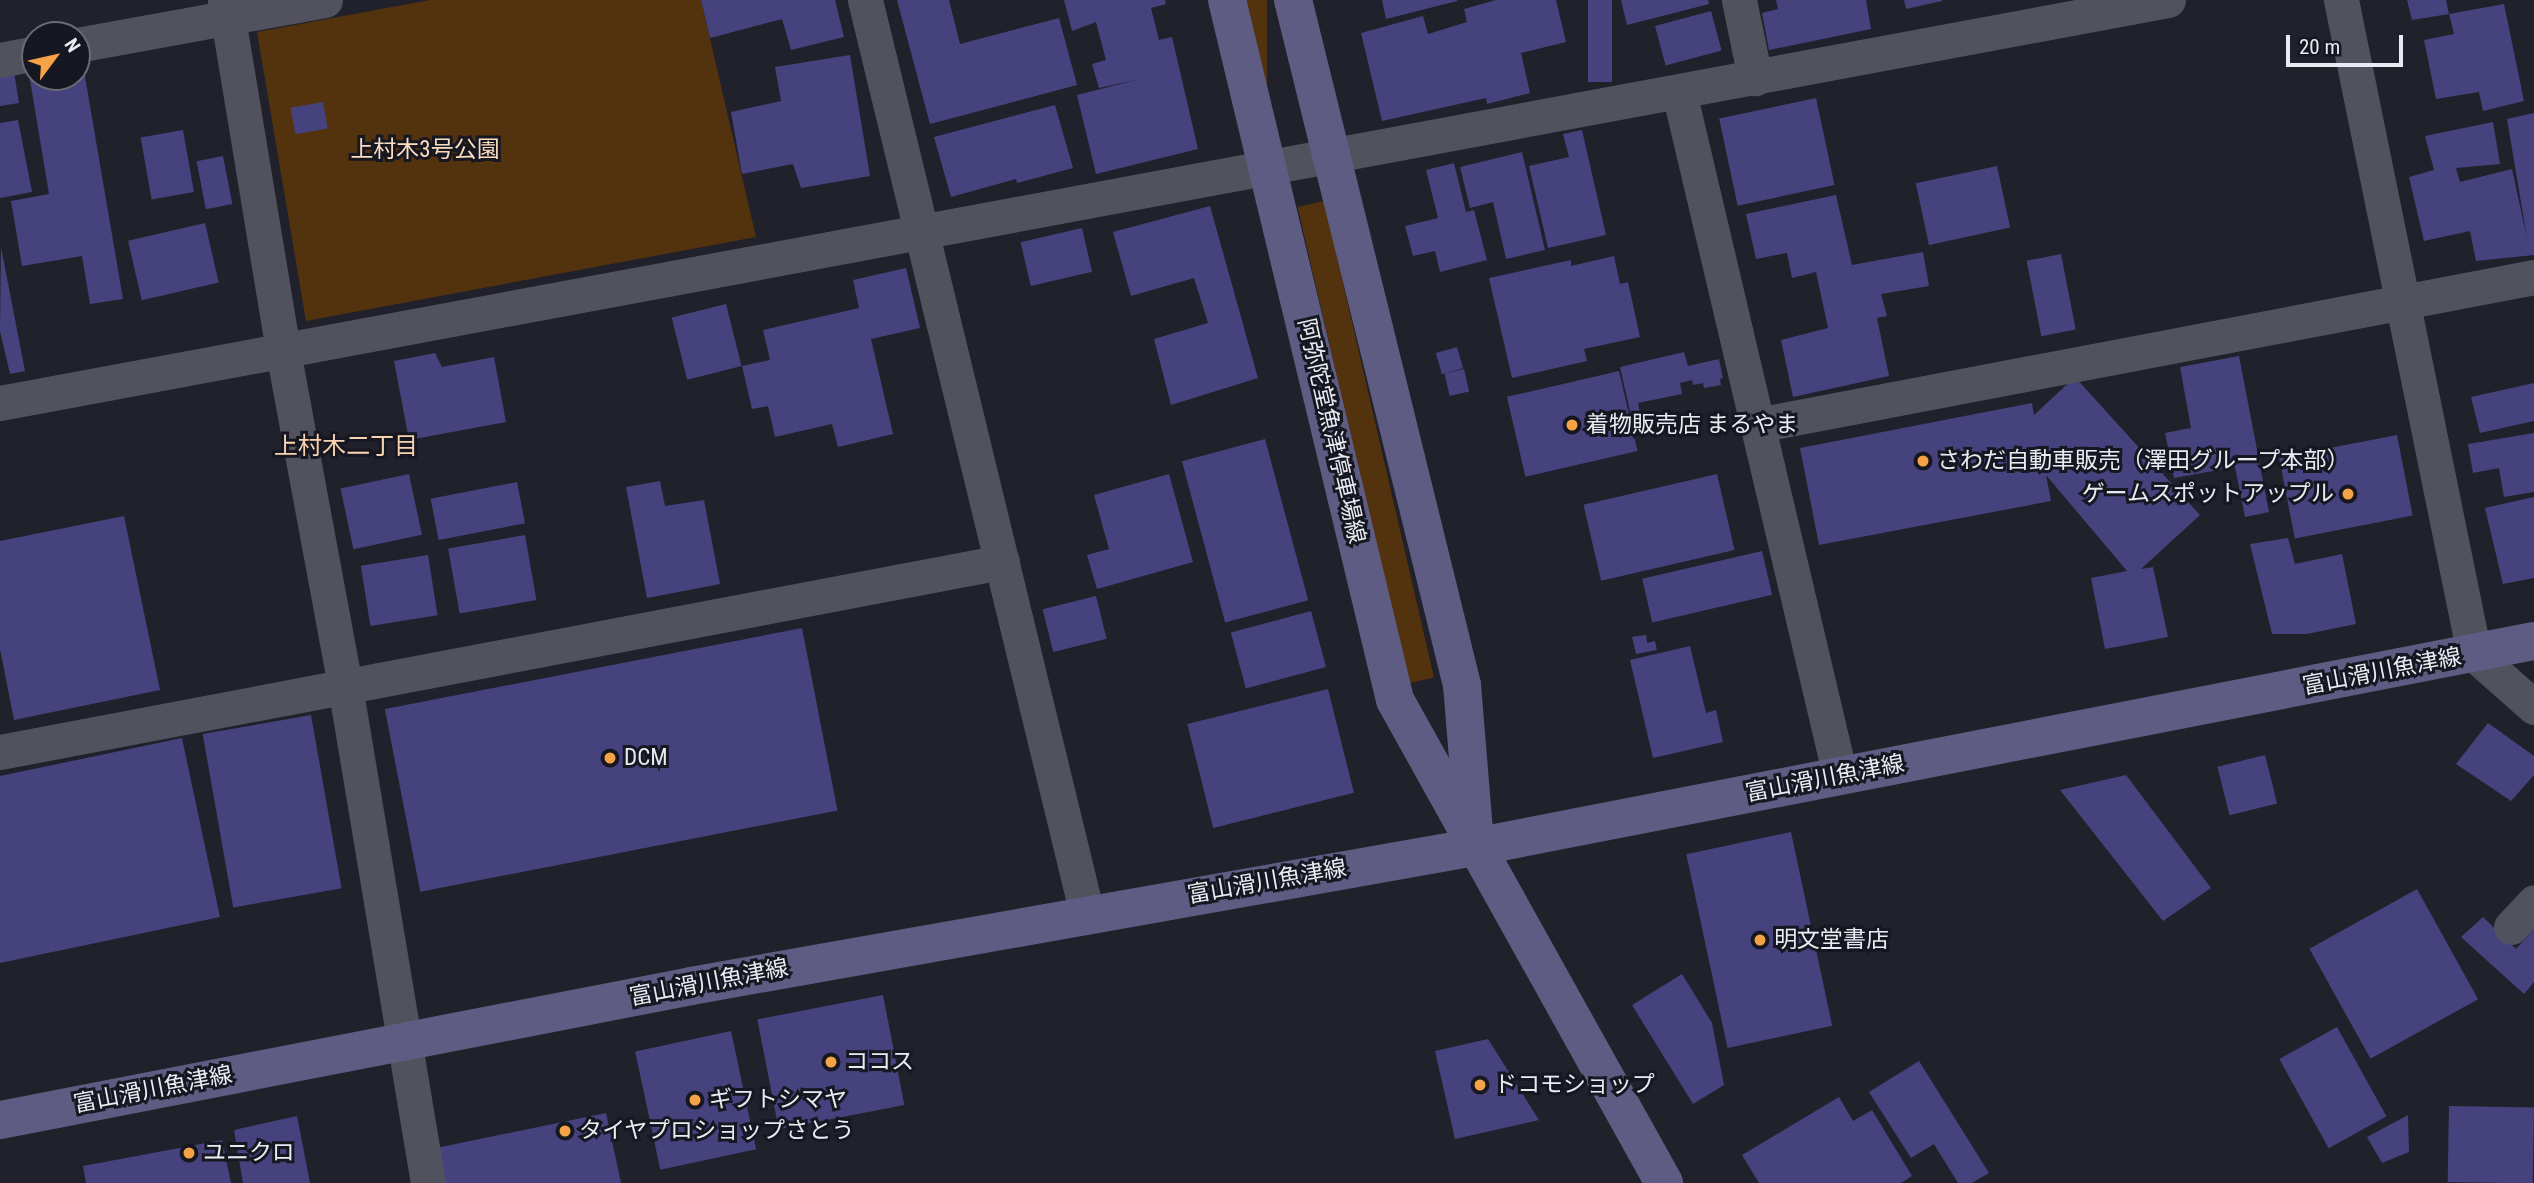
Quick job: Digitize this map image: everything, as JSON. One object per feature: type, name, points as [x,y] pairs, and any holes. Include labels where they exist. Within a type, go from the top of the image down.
[{"type":"main road","name":"阿弥陀堂魚津停車場線","points":[[1227,0],[1395,700],[1664,1183]]},
{"type":"main road","name":"阿弥陀堂魚津停車場線","points":[[1293,0],[1462,685],[1475,847]]},
{"type":"main road","name":"富山滑川魚津線","points":[[0,1120],[405,1041],[1087,914],[1475,847],[2534,642]]},
{"type":"street","points":[[91,43],[226,9],[325,0]]},
{"type":"street","points":[[865,0],[1087,914]]},
{"type":"street","points":[[1739,0],[1755,78]]},
{"type":"street","points":[[0,403],[1332,158],[2168,0]]},
{"type":"street","points":[[2341,0],[2474,654],[2534,707]]},
{"type":"street","points":[[226,9],[283,351],[345,686],[428,1183]]},
{"type":"street","points":[[0,60],[21,56]]},
{"type":"street","points":[[1679,92],[1840,776]]},
{"type":"street","points":[[1757,425],[2534,276]]},
{"type":"street","points":[[0,752],[1002,562]]},
{"type":"green space","name":"上村木3号公園","points":[[430,0],[701,0],[756,237],[306,321],[257,32]]},
{"type":"green space","points":[[1245,0],[1267,0],[1267,127],[1245,127]]},
{"type":"green space","points":[[1324,201],[1434,677],[1408,684],[1298,207]]},
{"type":"building","points":[[701,0],[835,0],[844,37],[791,50],[782,19],[710,38]]},
{"type":"building","points":[[897,0],[949,0],[960,44],[1059,18],[1077,85],[930,124]]},
{"type":"building","points":[[1064,0],[1165,0],[1166,4],[1151,8],[1159,40],[1172,37],[1198,149],[1096,174],[1077,95],[1140,79],[1099,88],[1092,64],[1106,60],[1096,22],[1072,31]]},
{"type":"building","points":[[1382,0],[1457,0],[1457,1],[1386,19]]},
{"type":"building","points":[[1496,0],[1556,0],[1566,42],[1521,53],[1530,93],[1487,104],[1486,98],[1382,121],[1361,33],[1423,16],[1428,34],[1467,22],[1464,9]]},
{"type":"building","points":[[1588,0],[1612,0],[1612,82],[1588,82]]},
{"type":"building","points":[[1621,0],[1708,0],[1709,4],[1627,25]]},
{"type":"building","points":[[1776,0],[1866,0],[1871,29],[1769,50],[1762,13],[1778,9]]},
{"type":"building","points":[[1904,0],[1942,0],[1942,1],[1906,9]]},
{"type":"building","points":[[2407,0],[2446,0],[2449,14],[2412,20]]},
{"type":"building","points":[[2504,4],[2524,101],[2483,111],[2479,92],[2436,99],[2424,40],[2454,34],[2449,14]]},
{"type":"building","points":[[1711,11],[1722,51],[1666,66],[1655,26]]},
{"type":"building","points":[[850,55],[870,176],[801,188],[793,164],[742,174],[731,112],[781,101],[775,67]]},
{"type":"building","points":[[14,72],[19,103],[0,106],[0,74]]},
{"type":"building","points":[[32,91],[87,91],[123,299],[90,304],[82,256],[22,266],[11,201],[49,194]]},
{"type":"building","points":[[1816,98],[1835,185],[1738,206],[1719,119]]},
{"type":"building","points":[[323,102],[328,129],[295,134],[291,108]]},
{"type":"building","points":[[1055,105],[1073,168],[1017,183],[1016,179],[951,197],[934,137]]},
{"type":"building","points":[[2534,113],[2534,255],[2476,261],[2470,231],[2424,241],[2409,177],[2434,170],[2425,136],[2493,122],[2500,164],[2456,168],[2460,182],[2512,169],[2527,238],[2507,119]]},
{"type":"building","points":[[18,120],[32,192],[0,198],[0,123]]},
{"type":"building","points":[[183,130],[194,192],[152,200],[141,137]]},
{"type":"building","points":[[1582,130],[1606,235],[1548,248],[1529,166],[1569,157],[1563,134]]},
{"type":"building","points":[[1522,152],[1545,250],[1506,259],[1493,202],[1470,208],[1460,167]]},
{"type":"building","points":[[223,156],[232,204],[206,209],[196,161]]},
{"type":"building","points":[[1454,163],[1466,212],[1474,210],[1487,260],[1440,272],[1435,251],[1413,256],[1405,226],[1438,218],[1426,170]]},
{"type":"building","points":[[1997,166],[2010,228],[1929,245],[1916,183]]},
{"type":"building","points":[[1836,195],[1852,265],[1923,252],[1929,286],[1881,294],[1887,316],[1877,318],[1889,376],[1793,397],[1781,340],[1828,328],[1816,272],[1792,278],[1787,253],[1756,259],[1746,214]]},
{"type":"building","points":[[1210,206],[1258,378],[1171,405],[1154,339],[1208,323],[1194,278],[1131,296],[1113,232]]},
{"type":"building","points":[[205,223],[219,282],[142,300],[128,241]]},
{"type":"building","points":[[1082,228],[1092,272],[1031,286],[1021,242]]},
{"type":"building","points":[[1,247],[25,371],[10,374],[0,331]]},
{"type":"building","points":[[2061,254],[2076,330],[2041,336],[2027,261]]},
{"type":"building","points":[[1614,256],[1620,284],[1628,282],[1640,337],[1584,349],[1587,361],[1512,378],[1489,278],[1571,260],[1571,266]]},
{"type":"building","points":[[906,268],[920,328],[871,339],[893,434],[838,447],[832,424],[775,437],[768,406],[752,409],[742,366],[770,360],[763,330],[859,308],[853,280]]},
{"type":"building","points":[[726,304],[741,366],[687,380],[672,318]]},
{"type":"building","points":[[1457,347],[1463,368],[1442,374],[1436,353]]},
{"type":"building","points":[[1684,352],[1688,366],[1719,359],[1723,378],[1720,379],[1721,385],[1704,388],[1703,383],[1693,385],[1692,380],[1680,383],[1682,394],[1638,403],[1640,413],[1631,415],[1620,367]]},
{"type":"building","points":[[435,353],[442,367],[494,357],[506,422],[409,440],[394,361]]},
{"type":"building","points":[[2239,356],[2269,512],[2245,517],[2235,467],[2174,478],[2165,433],[2191,428],[2180,367]]},
{"type":"building","points":[[1464,369],[1469,391],[1450,396],[1445,373]]},
{"type":"building","name":"着物販売店 まるやま","points":[[1619,371],[1637,451],[1525,477],[1507,397]]},
{"type":"building","points":[[2075,377],[2200,515],[2141,569],[2153,567],[2168,637],[2105,649],[2091,578],[2127,571],[2046,475],[2051,501],[1819,545],[1800,448],[2032,403],[2034,415]]},
{"type":"building","points":[[2534,383],[2534,421],[2480,433],[2471,397]]},
{"type":"building","points":[[2534,433],[2534,492],[2504,497],[2499,468],[2473,473],[2468,444]]},
{"type":"building","name":"ゲームスポットアップル","points":[[2397,435],[2413,515],[2295,538],[2279,458]]},
{"type":"building","points":[[1265,439],[1308,600],[1225,623],[1182,461]]},
{"type":"building","points":[[409,474],[422,535],[353,549],[341,489]]},
{"type":"building","points":[[1169,474],[1193,562],[1097,589],[1087,555],[1109,549],[1094,495]]},
{"type":"building","points":[[1717,474],[1735,550],[1601,581],[1584,505]]},
{"type":"building","points":[[660,481],[665,506],[704,500],[720,584],[647,598],[626,487]]},
{"type":"building","points":[[517,482],[525,523],[439,540],[431,499]]},
{"type":"building","points":[[2534,497],[2534,578],[2503,584],[2485,508]]},
{"type":"building","points":[[124,516],[160,690],[14,720],[0,649],[0,541]]},
{"type":"building","points":[[525,535],[536,600],[460,614],[448,549]]},
{"type":"building","points":[[2288,538],[2295,564],[2342,554],[2356,624],[2307,634],[2272,634],[2250,544]]},
{"type":"building","points":[[1762,551],[1772,595],[1652,623],[1642,579]]},
{"type":"building","points":[[428,555],[438,615],[370,626],[361,566]]},
{"type":"building","points":[[1096,596],[1107,639],[1053,652],[1043,609]]},
{"type":"building","points":[[1311,611],[1326,667],[1246,689],[1231,632]]},
{"type":"building","name":"DCM","points":[[802,628],[837,811],[420,892],[385,709]]},
{"type":"building","points":[[1646,635],[1647,643],[1655,641],[1657,650],[1636,654],[1632,637]]},
{"type":"building","points":[[1690,646],[1706,713],[1716,710],[1723,742],[1653,758],[1630,660]]},
{"type":"building","points":[[1328,689],[1354,793],[1213,828],[1187,724]]},
{"type":"building","points":[[311,715],[342,888],[233,907],[203,734]]},
{"type":"building","points":[[2488,723],[2534,756],[2534,775],[2511,801],[2456,764]]},
{"type":"building","points":[[182,738],[220,917],[0,963],[0,776]]},
{"type":"building","points":[[2265,755],[2277,804],[2230,815],[2217,767]]},
{"type":"building","points":[[2126,775],[2211,888],[2163,921],[2060,790]]},
{"type":"building","name":"明文堂書店","points":[[1791,832],[1832,1026],[1728,1048],[1686,854]]},
{"type":"building","points":[[2417,889],[2478,999],[2371,1059],[2309,949]]},
{"type":"building","points":[[2483,917],[2516,949],[2534,929],[2534,982],[2524,994],[2461,937]]},
{"type":"building","points":[[1682,974],[1712,1023],[1724,1085],[1693,1104],[1632,1005]]},
{"type":"building","name":"ココス","points":[[883,995],[904,1105],[779,1129],[757,1019]]},
{"type":"building","points":[[2337,1027],[2386,1116],[2329,1148],[2279,1059]]},
{"type":"building","name":"ギフトシマヤ","points":[[731,1031],[756,1149],[660,1170],[635,1051]]},
{"type":"building","name":"ドコモショップ","points":[[1488,1039],[1539,1120],[1455,1139],[1435,1051]]},
{"type":"building","points":[[1919,1061],[1989,1173],[1972,1183],[1958,1183],[1934,1144],[1911,1158],[1869,1092]]},
{"type":"building","points":[[1839,1097],[1853,1121],[1872,1110],[1912,1176],[1901,1183],[1759,1183],[1742,1155]]},
{"type":"building","points":[[2449,1106],[2534,1107],[2533,1183],[2448,1182]]},
{"type":"building","name":"タイヤプロショップさとう","points":[[606,1113],[621,1183],[443,1183],[436,1148]]},
{"type":"building","points":[[2408,1115],[2409,1152],[2382,1163],[2367,1137]]},
{"type":"building","points":[[297,1116],[310,1183],[243,1183],[234,1130]]},
{"type":"building","name":"ユニクロ","points":[[222,1140],[231,1183],[86,1183],[83,1166]]},
{"type":"place","name":"着物販売店 まるやま","points":[[1572,425]]},
{"type":"place","name":"さわだ自動車販売（澤田グループ本部）","points":[[1923,461]]},
{"type":"place","name":"ゲームスポットアップル","points":[[2348,494]]},
{"type":"place","name":"DCM","points":[[610,758]]},
{"type":"place","name":"明文堂書店","points":[[1760,940]]},
{"type":"place","name":"ココス","points":[[831,1062]]},
{"type":"place","name":"ドコモショップ","points":[[1480,1085]]},
{"type":"place","name":"ギフトシマヤ","points":[[695,1100]]},
{"type":"place","name":"タイヤプロショップさとう","points":[[565,1131]]},
{"type":"place","name":"ユニクロ","points":[[189,1153]]},
{"type":"district","name":"上村木二丁目","points":[[346,447]]}]
